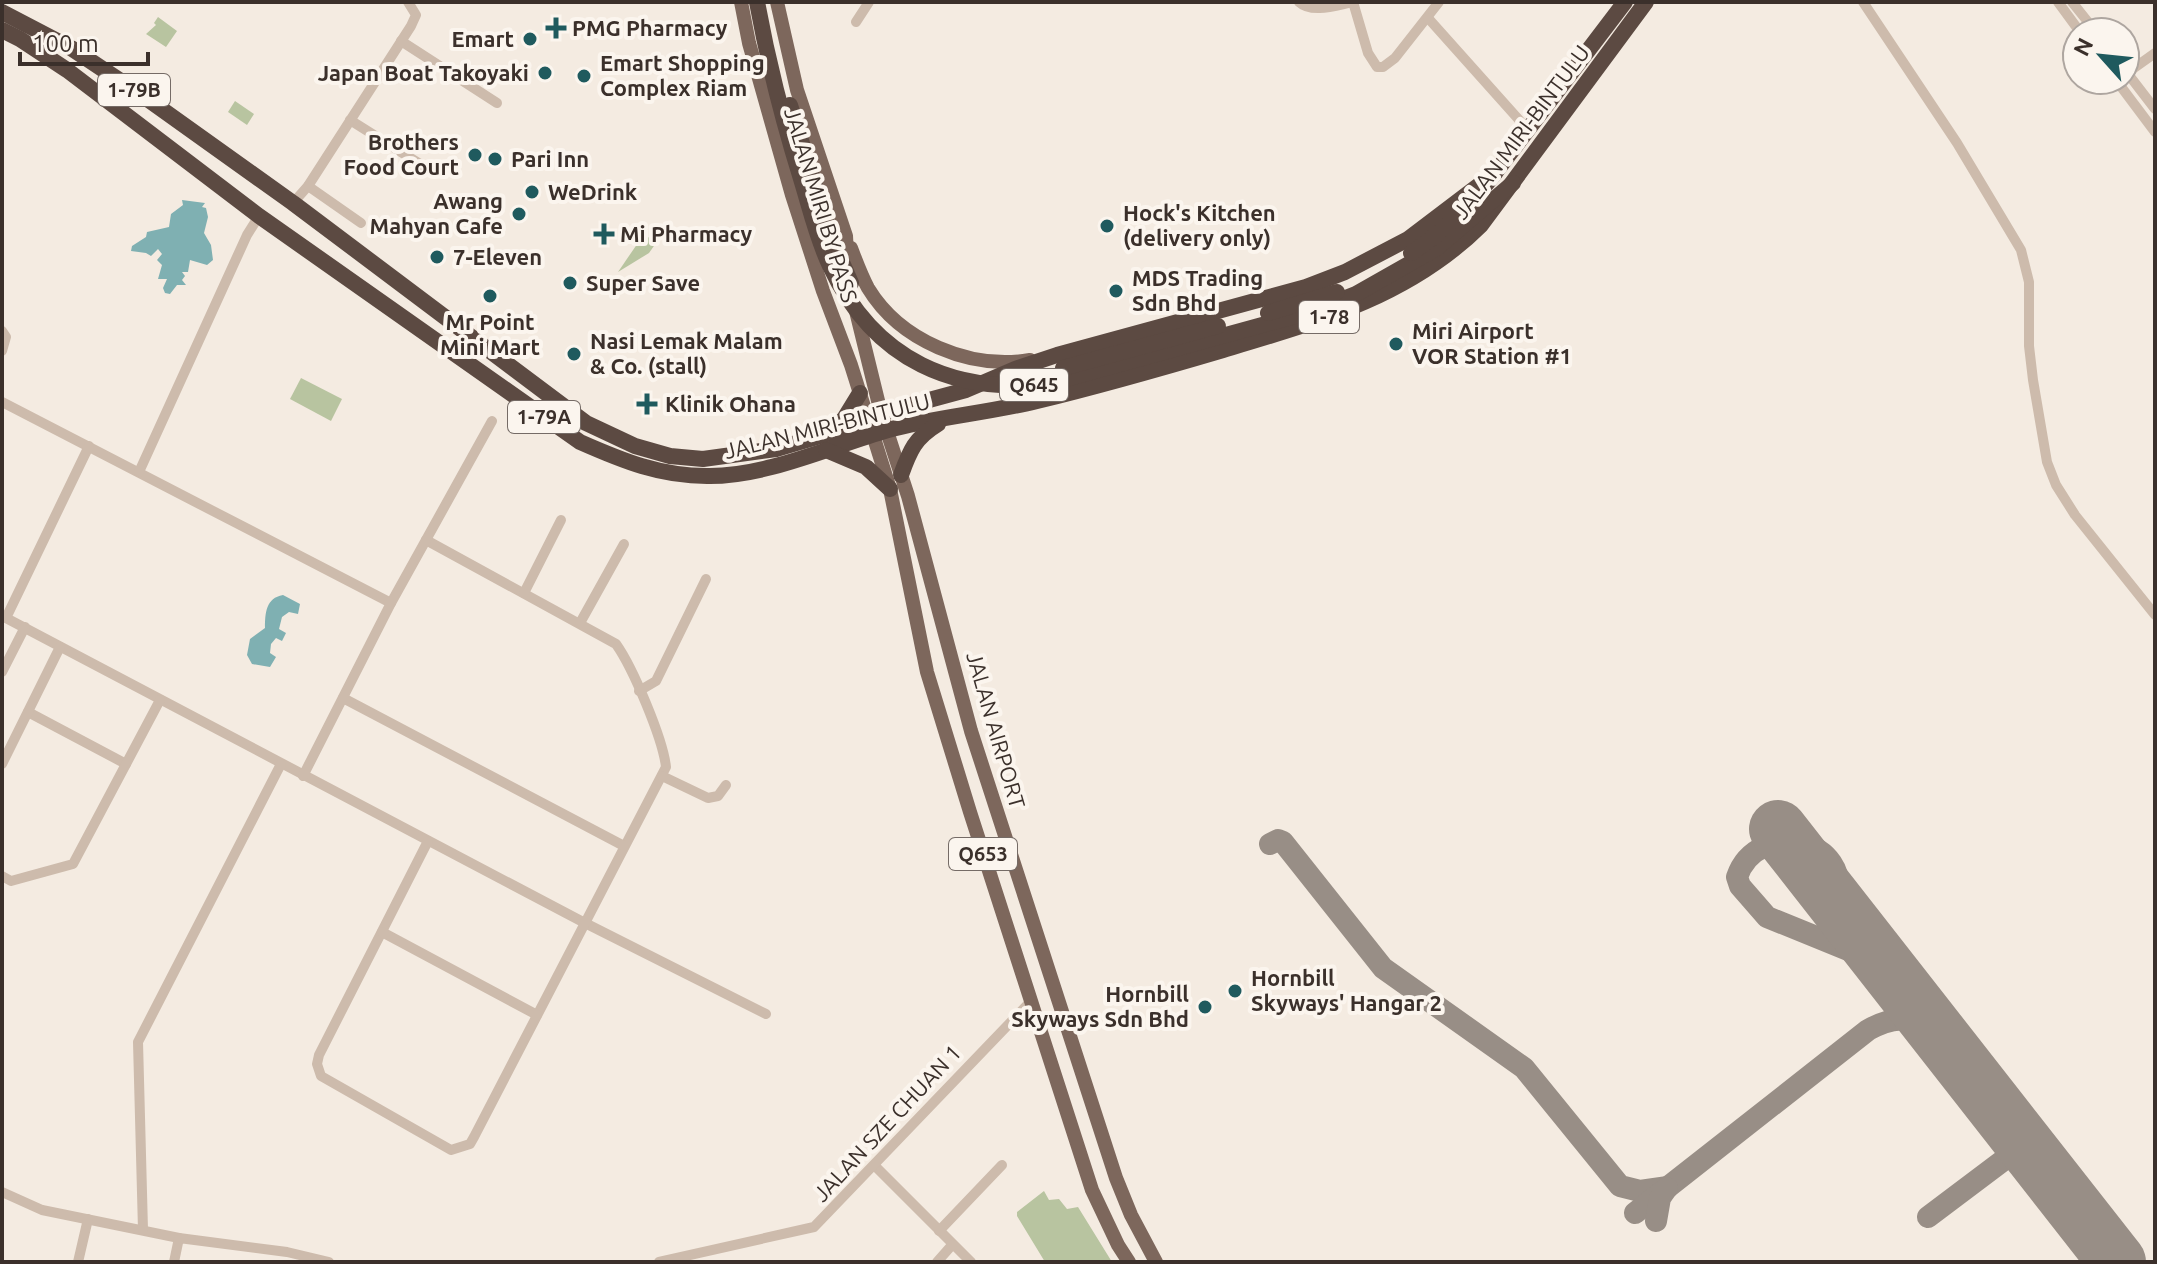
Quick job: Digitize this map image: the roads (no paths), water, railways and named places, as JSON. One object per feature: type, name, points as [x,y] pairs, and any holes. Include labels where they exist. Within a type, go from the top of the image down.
[{"type":"highway","name":"Q645","points":[[757,2],[783,121],[822,246],[840,286],[865,321],[889,344],[916,362],[956,379],[995,386],[1055,382],[1313,311],[1367,289],[1437,248],[1513,183]]},
{"type":"highway","name":"Q645","points":[[767,2],[792,114],[847,277],[873,315],[897,338],[927,357],[966,371],[1010,376],[1044,373],[1339,291],[1416,249],[1473,201],[1495,173]]},
{"type":"highway","name":"JALAN MIRI-BINTULU","points":[[2,30],[67,70],[259,216],[580,442],[630,464],[709,477],[749,472],[825,443],[875,416],[966,390],[1057,355],[1306,287],[1345,272],[1408,239],[1495,173],[1625,2]]},
{"type":"highway","name":"JALAN MIRI-BINTULU","points":[[2,12],[71,48],[146,98],[260,179],[586,423],[635,446],[670,456],[703,459],[825,443],[1036,401],[1170,366],[1307,325],[1371,301],[1405,284],[1462,245],[1481,225],[1646,2]]},
{"type":"highway","points":[[259,216],[266,192],[260,179]]},
{"type":"highway","points":[[259,216],[279,208],[296,206]]},
{"type":"highway","points":[[860,393],[825,443],[866,467],[890,489]]},
{"type":"highway","points":[[901,475],[908,454],[920,435],[946,420]]},
{"type":"main road","name":"JALAN MIRI BY PASS","points":[[741,2],[749,43],[792,195],[823,291],[860,393],[875,416]]},
{"type":"main road","name":"JALAN MIRI BY PASS","points":[[777,2],[797,90],[846,236],[848,270],[875,416]]},
{"type":"main road","points":[[846,236],[869,288],[882,306],[920,338],[949,353],[984,361],[1019,362],[1057,355]]},
{"type":"main road","name":"Q653","points":[[875,416],[881,433],[927,672],[1092,1190],[1129,1262]]},
{"type":"main road","name":"JALAN AIRPORT","points":[[881,433],[901,475],[971,731],[1116,1178],[1156,1262]]},
{"type":"main road","points":[[1031,1001],[1045,985],[1047,964]]},
{"type":"street","points":[[296,206],[416,15],[408,2]]},
{"type":"street","points":[[856,22],[869,2]]},
{"type":"street","points":[[1299,2],[1303,7],[1316,8],[1353,2],[1368,53],[1377,67],[1390,63],[1439,2]]},
{"type":"street","points":[[1863,2],[1957,143],[2021,250],[2029,282],[2029,346],[2047,462],[2056,485],[2075,515],[2155,615]]},
{"type":"street","points":[[1428,18],[1529,131]]},
{"type":"street","points":[[401,41],[497,103]]},
{"type":"street","points":[[2141,91],[2155,109]]},
{"type":"street","points":[[2128,96],[2155,132]]},
{"type":"street","points":[[350,120],[428,169]]},
{"type":"street","points":[[308,186],[361,223]]},
{"type":"street","points":[[139,472],[247,235],[259,216]]},
{"type":"street","points":[[2,331],[6,343],[2,351]]},
{"type":"street","points":[[2,402],[391,603]]},
{"type":"street","points":[[303,776],[391,603],[492,421]]},
{"type":"street","points":[[89,446],[6,618],[583,922],[766,1014]]},
{"type":"street","points":[[524,593],[561,520]]},
{"type":"street","points":[[426,540],[616,644],[639,691],[665,761],[662,776],[583,922],[470,1144],[451,1150],[321,1076],[317,1064],[428,841]]},
{"type":"street","points":[[580,623],[624,544]]},
{"type":"street","points":[[639,691],[656,681],[706,579]]},
{"type":"street","points":[[2,672],[25,627]]},
{"type":"street","points":[[2,764],[60,647]]},
{"type":"street","points":[[343,698],[624,846]]},
{"type":"street","points":[[2,876],[11,881],[73,864],[160,700]]},
{"type":"street","points":[[28,712],[126,764]]},
{"type":"street","points":[[143,1230],[138,1042],[281,764]]},
{"type":"street","points":[[662,776],[708,798],[718,796],[726,785]]},
{"type":"street","points":[[382,932],[537,1015]]},
{"type":"street","name":"JALAN SZE CHUAN 1","points":[[659,1262],[811,1229],[837,1206],[1031,1001]]},
{"type":"street","points":[[939,1231],[1002,1165]]},
{"type":"street","points":[[875,1166],[971,1262]]},
{"type":"street","points":[[2,1192],[42,1210],[179,1238],[287,1252],[329,1262]]},
{"type":"street","points":[[78,1262],[88,1219]]},
{"type":"street","points":[[174,1262],[179,1238]]},
{"type":"street","points":[[937,1262],[952,1245]]},
{"type":"water","points":[[182,200],[205,203],[202,207],[206,208],[208,217],[204,233],[211,245],[213,260],[207,265],[190,260],[188,272],[182,272],[186,285],[177,285],[170,294],[165,293],[163,288],[167,279],[158,279],[162,265],[157,260],[162,254],[158,249],[151,256],[131,251],[132,246],[146,237],[147,232],[169,227],[171,214],[183,205]]},
{"type":"water","points":[[283,595],[300,604],[298,614],[289,612],[282,617],[279,629],[286,633],[282,641],[276,638],[271,644],[270,653],[276,657],[270,667],[252,664],[247,655],[250,639],[265,628],[266,612],[273,599]]},
{"type":"place","name":"PMG Pharmacy","points":[[556,28]]},
{"type":"place","name":"Emart","points":[[530,39]]},
{"type":"place","name":"Japan Boat Takoyaki","points":[[545,73]]},
{"type":"place","name":"Emart Shopping Complex Riam","points":[[584,76]]},
{"type":"place","name":"Brothers Food Court","points":[[475,155]]},
{"type":"place","name":"Pari Inn","points":[[495,159]]},
{"type":"place","name":"WeDrink","points":[[532,192]]},
{"type":"place","name":"Awang Mahyan Cafe","points":[[519,214]]},
{"type":"place","name":"Hock's Kitchen (delivery only)","points":[[1107,226]]},
{"type":"place","name":"Mi Pharmacy","points":[[604,234]]},
{"type":"place","name":"7-Eleven","points":[[437,257]]},
{"type":"place","name":"Super Save","points":[[570,283]]},
{"type":"place","name":"MDS Trading Sdn Bhd","points":[[1116,291]]},
{"type":"place","name":"Mr Point Mini Mart","points":[[490,296]]},
{"type":"place","name":"Miri Airport VOR Station #1","points":[[1396,344]]},
{"type":"place","name":"Nasi Lemak Malam & Co. (stall)","points":[[574,354]]},
{"type":"place","name":"Klinik Ohana","points":[[647,404]]},
{"type":"place","name":"Hornbill Skyways' Hangar 2","points":[[1235,991]]},
{"type":"place","name":"Hornbill Skyways Sdn Bhd","points":[[1205,1007]]}]
